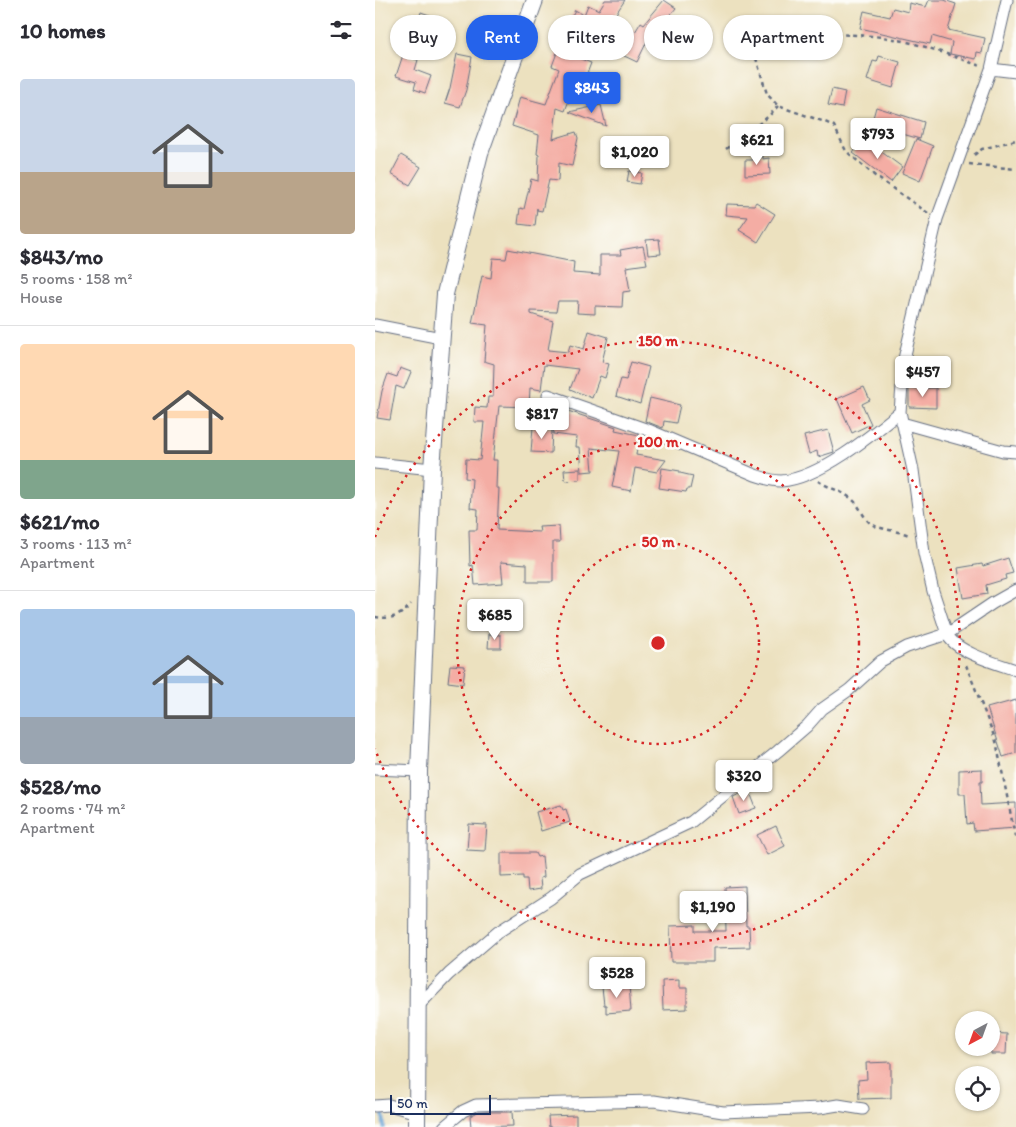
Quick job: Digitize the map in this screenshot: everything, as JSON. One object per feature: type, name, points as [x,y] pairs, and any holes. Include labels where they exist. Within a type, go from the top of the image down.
[{"type":"main road","points":[[417,1120],[419,772],[432,470],[445,294],[480,153],[530,2]]},
{"type":"street","points":[[1007,0],[991,69],[937,220],[904,359],[901,418],[913,470],[923,553],[949,639],[958,646],[985,659],[1016,670]]},
{"type":"street","points":[[991,69],[1016,72]]},
{"type":"street","points":[[375,325],[441,338]]},
{"type":"street","points":[[547,395],[651,431],[755,475],[770,480],[782,481],[808,473],[854,448],[901,418]]},
{"type":"street","points":[[901,418],[1003,451],[1016,452]]},
{"type":"street","points":[[375,463],[432,470]]},
{"type":"street","points":[[419,1005],[449,974],[498,932],[551,898],[580,874],[691,822],[778,751],[807,726],[822,709],[849,690],[881,661],[907,647],[947,634],[1016,590]]},
{"type":"street","points":[[375,769],[419,772]]},
{"type":"street","points":[[444,1127],[463,1111],[476,1105],[654,1101],[723,1112],[820,1108],[838,1105],[863,1109]]},
{"type":"street","points":[[375,1106],[389,1105],[417,1120]]},
{"type":"path","points":[[937,220],[875,176],[847,151],[834,126],[778,106],[767,94],[755,54],[749,49],[747,42],[751,34],[761,28],[771,29],[789,38],[809,40],[832,34],[888,38],[914,44],[991,69]]},
{"type":"path","points":[[725,149],[752,130],[778,106]]},
{"type":"path","points":[[1016,140],[982,149],[963,163],[1016,169]]},
{"type":"path","points":[[808,473],[825,486],[847,495],[855,502],[869,523],[922,539]]},
{"type":"path","points":[[375,617],[393,618],[408,607],[427,584]]},
{"type":"path","points":[[958,646],[996,741],[1016,841]]},
{"type":"building","points":[[605,0],[625,0],[615,15],[584,15],[588,5],[599,10]]},
{"type":"building","points":[[664,0],[676,8],[670,15],[652,15]]},
{"type":"building","points":[[929,0],[944,0],[956,4],[948,30],[985,38],[982,53],[977,52],[976,59],[950,54],[952,42],[932,36],[930,44],[860,28],[864,11],[890,17],[893,8],[908,12],[909,3],[926,7]]},
{"type":"building","points":[[575,10],[584,15],[572,15]]},
{"type":"building","points":[[641,22],[644,24],[644,48],[637,62],[633,60],[634,32]]},
{"type":"building","points":[[457,54],[466,56],[466,60],[471,60],[466,90],[460,107],[445,103]]},
{"type":"building","points":[[879,56],[900,62],[893,88],[867,80],[873,61],[877,62]]},
{"type":"building","points":[[401,60],[418,60],[415,70],[431,76],[425,93],[414,89],[416,82],[396,76]]},
{"type":"building","points":[[554,60],[583,60],[591,63],[585,79],[578,76],[565,111],[557,108],[553,139],[576,132],[578,138],[572,166],[559,163],[558,181],[549,180],[542,211],[537,210],[537,208],[535,226],[518,224],[520,208],[524,209],[531,179],[538,181],[539,155],[537,154],[539,135],[512,126],[520,97],[546,104],[559,69],[552,66]]},
{"type":"building","points":[[832,89],[845,92],[842,108],[828,105]]},
{"type":"building","points":[[601,105],[606,126],[569,112]]},
{"type":"building","points":[[876,107],[924,122],[920,139],[871,125]]},
{"type":"building","points":[[864,139],[902,167],[891,182],[853,153]]},
{"type":"building","points":[[916,139],[933,146],[920,181],[902,173]]},
{"type":"building","points":[[401,155],[421,167],[410,185],[391,174]]},
{"type":"building","points":[[753,156],[763,156],[763,159],[769,158],[770,174],[745,175],[745,160],[753,160]]},
{"type":"building","points":[[629,171],[642,173],[640,184],[627,182]]},
{"type":"building","points":[[756,202],[775,214],[758,242],[739,230],[748,217],[726,215],[727,204],[754,205]]},
{"type":"building","points":[[659,239],[661,254],[648,255],[646,240]]},
{"type":"building","points":[[643,246],[647,264],[626,267],[630,291],[623,292],[622,307],[595,306],[595,314],[577,313],[578,301],[558,301],[556,312],[531,311],[531,314],[553,321],[548,350],[568,352],[570,345],[584,349],[589,331],[608,337],[602,362],[609,364],[605,378],[600,376],[592,398],[570,389],[578,369],[544,365],[541,390],[530,388],[529,407],[499,406],[493,460],[497,460],[496,488],[499,488],[497,530],[540,532],[539,527],[559,526],[560,542],[553,542],[553,582],[527,582],[527,564],[501,562],[503,583],[475,585],[473,565],[470,566],[469,530],[477,530],[478,509],[470,508],[472,479],[465,478],[466,459],[480,460],[484,422],[474,422],[475,407],[487,408],[488,397],[493,397],[494,364],[484,361],[487,325],[472,323],[482,276],[491,278],[493,258],[506,259],[508,249],[574,262],[573,273],[600,275],[600,255],[621,255],[620,250]]},
{"type":"building","points":[[631,362],[649,367],[640,404],[616,396],[621,379],[626,380]]},
{"type":"building","points":[[400,368],[411,372],[404,389],[396,386],[390,420],[377,418],[382,391],[388,374],[397,377]]},
{"type":"building","points":[[864,387],[870,400],[862,404],[871,424],[852,433],[837,399]]},
{"type":"building","points":[[909,388],[936,388],[936,408],[909,407]]},
{"type":"building","points":[[650,398],[680,405],[676,423],[664,421],[663,428],[645,421]]},
{"type":"building","points":[[556,407],[616,427],[615,430],[639,435],[636,455],[666,460],[657,472],[635,468],[631,491],[612,487],[619,451],[591,448],[593,471],[582,472],[580,447],[576,447],[577,437],[553,434]]},
{"type":"building","points":[[533,427],[552,428],[551,453],[531,452]]},
{"type":"building","points":[[828,430],[834,452],[818,457],[817,451],[809,454],[804,436]]},
{"type":"building","points":[[662,468],[680,471],[680,473],[693,476],[690,489],[687,489],[686,492],[659,488]]},
{"type":"building","points":[[580,469],[580,480],[565,481],[564,470]]},
{"type":"building","points":[[1008,558],[1013,573],[1005,575],[1006,579],[986,585],[987,594],[963,598],[958,568],[982,564],[983,566]]},
{"type":"building","points":[[489,634],[501,635],[501,648],[488,648]]},
{"type":"building","points":[[450,665],[465,666],[463,684],[448,682]]},
{"type":"building","points":[[1016,700],[1016,753],[1003,757],[987,708]]},
{"type":"building","points":[[982,769],[982,782],[980,782],[981,805],[1016,803],[1016,828],[974,831],[973,823],[967,824],[965,794],[959,794],[959,770]]},
{"type":"building","points":[[749,790],[756,808],[739,814],[733,797]]},
{"type":"building","points":[[561,805],[563,810],[566,809],[570,822],[541,831],[536,812]]},
{"type":"building","points":[[469,824],[487,825],[485,851],[467,850]]},
{"type":"building","points":[[776,826],[785,846],[767,855],[757,835]]},
{"type":"building","points":[[501,853],[535,853],[537,857],[542,856],[544,877],[540,878],[541,889],[528,891],[527,879],[523,879],[523,876],[501,877]]},
{"type":"building","points":[[745,886],[746,926],[749,926],[750,947],[713,948],[713,962],[671,962],[670,926],[695,925],[695,931],[726,931],[725,887]]},
{"type":"building","points":[[679,980],[679,988],[687,988],[687,1009],[663,1010],[662,981]]},
{"type":"building","points":[[629,985],[631,1011],[606,1013],[602,987]]},
{"type":"building","points":[[1000,1034],[1007,1034],[1006,1054],[1000,1054]]},
{"type":"building","points":[[891,1062],[891,1098],[859,1099],[858,1080],[867,1079],[866,1063]]},
{"type":"building","points":[[478,1112],[512,1112],[513,1126],[471,1127],[470,1116]]},
{"type":"building","points":[[576,1115],[576,1127],[549,1127],[548,1116]]},
{"type":"waterway","points":[[383,1111],[384,1127]]}]
